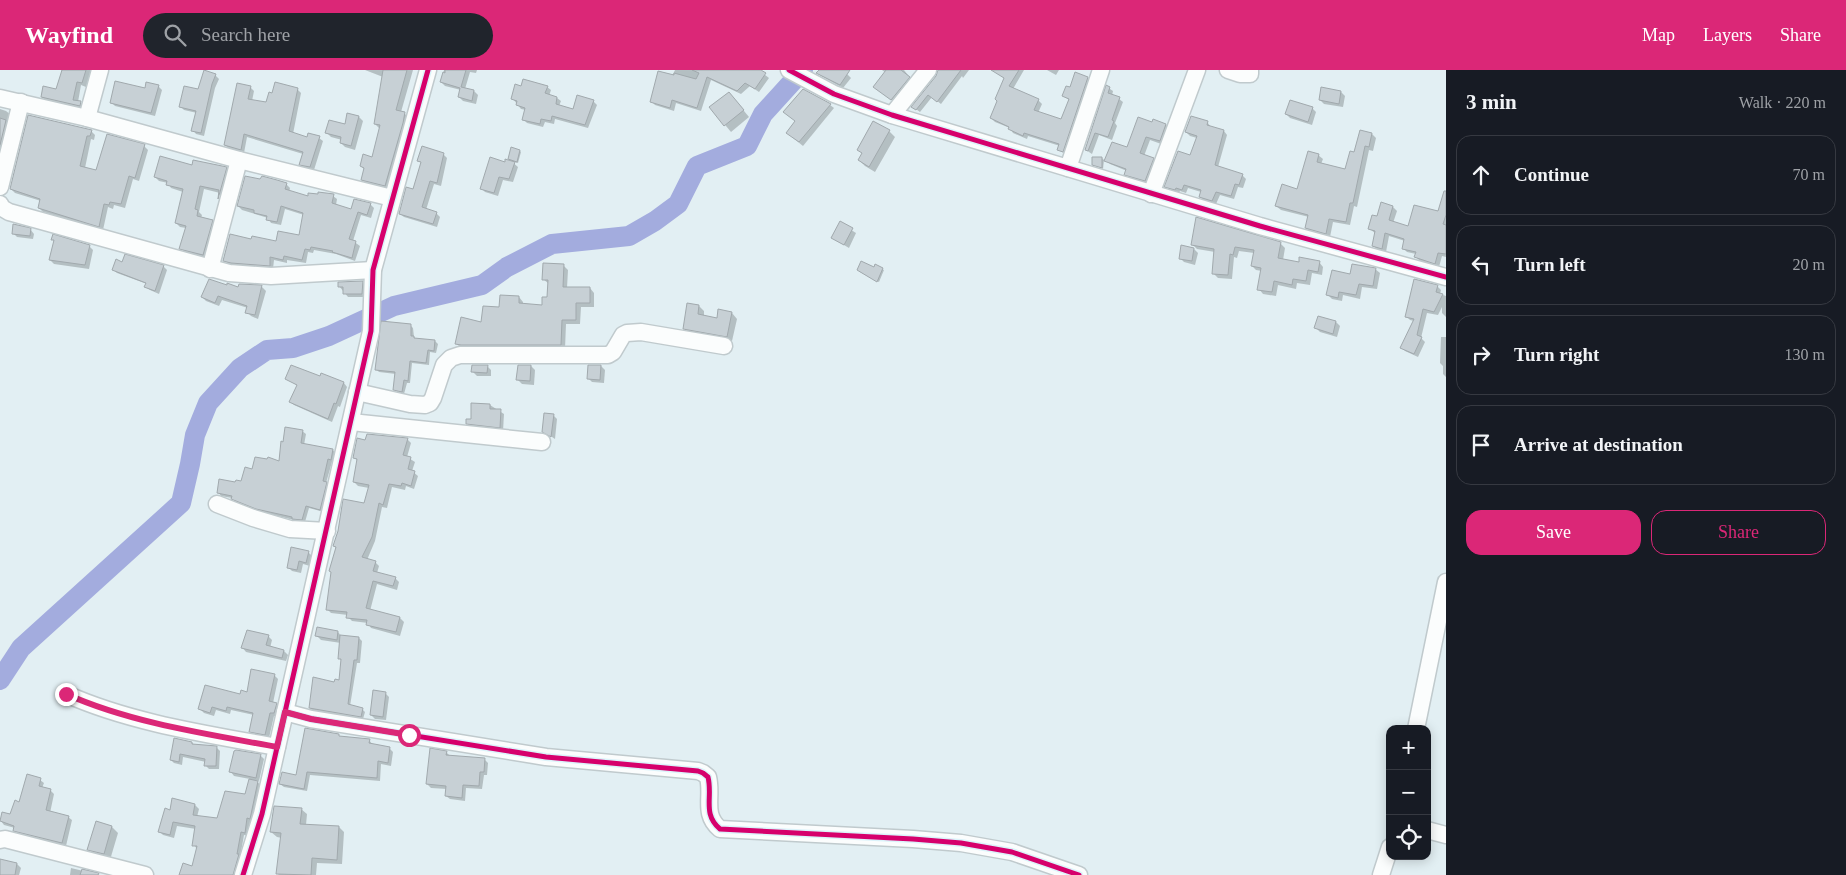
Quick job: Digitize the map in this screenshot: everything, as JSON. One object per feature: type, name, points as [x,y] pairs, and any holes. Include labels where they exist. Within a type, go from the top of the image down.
[{"type":"street","points":[[87,118],[100,70]]},
{"type":"street","points":[[243,875],[262,814],[371,332],[373,270],[428,70]]},
{"type":"street","points":[[789,70],[834,94],[892,115],[1151,194],[1446,277]]},
{"type":"street","points":[[892,115],[928,70]]},
{"type":"street","points":[[1068,168],[1101,70]]},
{"type":"street","points":[[1151,194],[1197,70]]},
{"type":"street","points":[[1228,70],[1244,75],[1250,74],[1250,70]]},
{"type":"street","points":[[0,98],[87,118],[239,160],[392,198]]},
{"type":"street","points":[[0,187],[21,102]]},
{"type":"street","points":[[210,268],[239,160]]},
{"type":"street","points":[[0,204],[2,208],[9,212],[160,252],[210,268],[249,275],[271,276],[373,270]]},
{"type":"street","points":[[357,392],[410,404],[425,405],[434,398],[444,364],[456,356],[502,354],[608,355],[613,352],[623,335],[633,332],[724,346]]},
{"type":"street","points":[[351,422],[542,442]]},
{"type":"street","points":[[217,504],[290,529],[327,531]]},
{"type":"street","points":[[1417,725],[1446,582]]},
{"type":"street","points":[[66,694],[83,702],[175,728],[277,747]]},
{"type":"street","points":[[285,712],[311,719],[546,757],[698,771],[708,777],[709,815],[712,823],[720,829],[961,843],[1012,852],[1079,875]]},
{"type":"street","points":[[1431,831],[1446,835]]},
{"type":"street","points":[[0,840],[5,839],[146,875]]},
{"type":"street","points":[[1381,875],[1386,859]]},
{"type":"building","points":[[62,70],[86,70],[82,83],[77,82],[73,100],[81,101],[80,106],[41,97],[43,86],[56,89]]},
{"type":"building","points":[[204,70],[216,74],[201,133],[191,131],[196,111],[179,107],[184,86],[198,89]]},
{"type":"building","points":[[383,70],[407,70],[396,110],[405,112],[403,123],[385,186],[361,180],[364,168],[360,166],[363,154],[372,157],[380,125],[374,124]]},
{"type":"building","points":[[445,70],[466,70],[461,87],[474,90],[472,101],[458,97],[460,88],[440,82]]},
{"type":"building","points":[[692,70],[761,70],[766,73],[755,89],[745,83],[737,91],[707,77],[697,108],[672,100],[670,108],[650,102],[658,71],[696,79],[699,73]]},
{"type":"building","points":[[819,70],[850,70],[840,85],[816,73]]},
{"type":"building","points":[[886,70],[901,70],[910,77],[891,100],[873,87]]},
{"type":"building","points":[[938,70],[961,70],[937,102],[928,95],[916,110],[911,107],[936,76]]},
{"type":"building","points":[[991,70],[1019,70],[1009,86],[1039,99],[1034,110],[1061,119],[1069,99],[1062,96],[1066,86],[1070,87],[1075,72],[1088,77],[1063,152],[1057,150],[1059,144],[1024,133],[1023,136],[990,118],[997,101],[995,99],[1004,78]]},
{"type":"building","points":[[523,79],[548,86],[545,93],[557,97],[556,104],[573,109],[577,95],[594,100],[585,125],[552,116],[551,121],[541,119],[540,124],[522,120],[525,108],[516,105],[517,101],[511,99],[515,84],[521,86]]},
{"type":"building","points":[[115,81],[145,88],[146,82],[159,85],[151,113],[110,103]]},
{"type":"building","points":[[275,82],[298,88],[289,131],[307,137],[308,133],[320,136],[310,167],[299,165],[303,152],[244,134],[241,150],[224,145],[237,83],[251,86],[248,99],[266,102],[269,92],[272,93]]},
{"type":"building","points":[[1106,85],[1110,87],[1108,93],[1120,97],[1112,120],[1114,121],[1108,137],[1095,133],[1088,151],[1085,150]]},
{"type":"building","points":[[1321,87],[1341,91],[1339,104],[1319,100]]},
{"type":"building","points":[[803,89],[831,104],[799,142],[786,133],[795,121],[783,112]]},
{"type":"building","points":[[729,92],[744,110],[724,126],[709,107]]},
{"type":"building","points":[[1290,100],[1313,107],[1308,122],[1285,114]]},
{"type":"building","points":[[347,113],[359,116],[351,146],[340,143],[341,137],[325,133],[329,120],[345,124]]},
{"type":"building","points":[[28,115],[92,130],[90,136],[87,136],[80,166],[96,170],[107,134],[145,144],[135,178],[129,176],[121,204],[110,202],[109,205],[104,204],[99,227],[38,208],[40,199],[10,189]]},
{"type":"building","points":[[1191,116],[1208,121],[1207,125],[1224,130],[1215,165],[1243,174],[1239,185],[1235,184],[1231,196],[1216,192],[1212,201],[1199,197],[1201,190],[1184,185],[1182,190],[1164,187],[1178,151],[1190,155],[1197,136],[1185,132]]},
{"type":"building","points":[[1138,117],[1152,122],[1153,119],[1166,124],[1160,141],[1146,137],[1140,153],[1154,158],[1145,181],[1124,175],[1126,169],[1104,161],[1112,142],[1127,147]]},
{"type":"building","points":[[0,118],[6,120],[0,145]]},
{"type":"building","points":[[873,121],[890,130],[869,167],[858,160],[862,153],[857,150]]},
{"type":"building","points":[[1360,130],[1372,133],[1369,147],[1365,146],[1353,203],[1350,203],[1346,222],[1329,219],[1326,234],[1305,228],[1308,215],[1275,206],[1282,184],[1297,189],[1308,151],[1319,154],[1317,162],[1345,169],[1350,151],[1354,152]]},
{"type":"building","points":[[422,146],[444,153],[437,183],[430,181],[422,207],[437,212],[433,224],[399,214],[406,187],[413,189],[421,162],[417,161]]},
{"type":"building","points":[[511,147],[520,150],[517,162],[508,159]]},
{"type":"building","points":[[160,156],[192,165],[193,160],[227,167],[218,199],[219,190],[200,186],[195,209],[198,210],[197,216],[213,220],[203,255],[179,249],[186,226],[175,223],[183,189],[166,185],[167,181],[154,177]]},
{"type":"building","points":[[490,157],[505,162],[505,159],[515,162],[509,179],[499,177],[494,193],[480,189]]},
{"type":"building","points":[[1092,157],[1102,157],[1102,168],[1092,165]]},
{"type":"building","points":[[245,176],[260,179],[262,176],[287,183],[285,189],[308,196],[308,193],[318,194],[318,192],[334,194],[332,203],[351,209],[354,199],[371,203],[367,215],[358,212],[349,239],[356,241],[352,258],[333,251],[311,247],[310,250],[305,249],[302,260],[284,256],[283,260],[270,257],[270,266],[223,261],[230,234],[251,239],[252,236],[276,241],[278,231],[299,235],[303,213],[281,206],[277,222],[266,220],[267,216],[254,213],[254,210],[237,206]]},
{"type":"building","points":[[1444,191],[1446,191],[1446,215],[1443,224],[1446,225],[1446,254],[1438,253],[1435,264],[1414,257],[1416,252],[1402,249],[1404,239],[1385,233],[1382,249],[1372,246],[1375,231],[1368,229],[1372,215],[1377,216],[1381,202],[1393,206],[1389,220],[1408,226],[1414,205],[1438,211]]},
{"type":"building","points":[[1196,217],[1281,242],[1278,258],[1299,262],[1299,257],[1320,261],[1318,272],[1308,270],[1306,281],[1293,279],[1292,285],[1274,281],[1272,292],[1257,290],[1261,268],[1251,266],[1254,250],[1235,247],[1233,255],[1230,254],[1228,275],[1212,274],[1214,249],[1191,245]]},
{"type":"building","points":[[840,221],[853,228],[844,245],[831,238]]},
{"type":"building","points":[[13,224],[31,228],[30,236],[12,234]]},
{"type":"building","points":[[53,234],[90,245],[85,265],[49,260],[54,240],[51,240]]},
{"type":"building","points":[[1181,245],[1194,248],[1192,261],[1179,259]]},
{"type":"building","points":[[125,254],[164,265],[155,291],[144,287],[146,283],[112,270],[116,259],[122,262]]},
{"type":"building","points":[[861,261],[874,267],[875,264],[883,268],[877,282],[857,270]]},
{"type":"building","points":[[543,263],[564,264],[563,287],[590,287],[590,303],[576,303],[576,320],[562,320],[561,345],[455,344],[461,317],[481,322],[483,306],[499,307],[500,295],[519,296],[519,303],[542,305],[542,297],[547,297],[548,280],[542,280]]},
{"type":"building","points":[[1352,264],[1376,268],[1373,286],[1359,284],[1356,295],[1339,292],[1338,298],[1326,295],[1332,270],[1350,274]]},
{"type":"building","points":[[209,279],[238,287],[239,284],[262,285],[255,315],[245,313],[247,306],[218,296],[215,303],[201,297]]},
{"type":"building","points":[[1414,279],[1438,285],[1436,292],[1443,294],[1434,312],[1423,309],[1417,335],[1422,337],[1414,354],[1400,348],[1414,319],[1405,317]]},
{"type":"building","points":[[363,281],[362,294],[343,294],[343,287],[338,287],[338,282]]},
{"type":"building","points":[[687,303],[699,305],[698,314],[717,318],[718,309],[732,312],[727,337],[683,329]]},
{"type":"building","points":[[1318,316],[1336,321],[1333,334],[1314,328]]},
{"type":"building","points":[[381,321],[411,324],[411,336],[414,336],[414,338],[435,340],[434,351],[428,350],[426,363],[410,361],[408,381],[404,380],[402,392],[393,390],[395,372],[375,370]]},
{"type":"building","points":[[291,365],[320,376],[321,373],[344,382],[328,419],[289,402],[297,385],[285,379]]},
{"type":"building","points":[[472,365],[488,365],[487,373],[471,372]]},
{"type":"building","points":[[518,365],[531,365],[530,381],[516,380]]},
{"type":"building","points":[[588,365],[601,365],[600,380],[587,379]]},
{"type":"building","points":[[471,403],[490,404],[490,409],[501,409],[500,428],[466,424],[466,419],[471,419]]},
{"type":"building","points":[[544,413],[554,414],[551,437],[542,432]]},
{"type":"building","points":[[285,427],[303,430],[301,443],[333,449],[331,460],[328,459],[323,481],[327,482],[320,510],[306,506],[302,520],[292,519],[292,517],[256,509],[231,499],[232,496],[217,493],[219,479],[235,482],[236,480],[241,481],[245,467],[252,469],[255,457],[267,459],[268,457],[279,461],[281,441],[283,442]]},
{"type":"building","points":[[367,434],[408,438],[403,455],[411,457],[408,469],[415,471],[411,486],[402,483],[401,486],[389,484],[383,505],[379,503],[372,537],[362,557],[376,561],[373,571],[396,577],[393,586],[373,581],[366,608],[400,617],[396,632],[366,625],[367,620],[346,618],[347,612],[326,610],[331,572],[329,571],[336,547],[333,546],[338,531],[343,499],[364,503],[369,485],[353,482],[357,459],[353,458],[357,438],[365,440]]},
{"type":"building","points":[[291,547],[309,551],[306,563],[299,561],[297,570],[287,568]]},
{"type":"building","points":[[317,627],[338,631],[337,640],[315,636]]},
{"type":"building","points":[[247,630],[269,635],[266,645],[284,650],[282,658],[241,648]]},
{"type":"building","points":[[340,635],[359,637],[357,660],[354,660],[348,704],[363,708],[361,717],[309,708],[313,677],[334,682],[335,679],[339,680],[341,659],[338,659]]},
{"type":"building","points":[[251,669],[275,674],[269,701],[277,703],[274,713],[270,713],[265,735],[249,732],[253,713],[227,707],[226,711],[212,707],[210,713],[198,709],[205,685],[240,694],[241,690],[247,692]]},
{"type":"building","points":[[373,690],[386,692],[383,717],[370,715]]},
{"type":"building","points":[[305,728],[339,734],[339,736],[370,739],[369,743],[390,747],[388,763],[378,761],[377,778],[307,772],[304,789],[279,784],[282,772],[296,775]]},
{"type":"building","points":[[174,738],[192,742],[192,744],[217,746],[216,766],[204,766],[205,759],[180,754],[179,762],[170,760]]},
{"type":"building","points":[[430,748],[447,751],[446,755],[485,758],[484,772],[480,772],[479,786],[463,785],[462,798],[445,796],[446,786],[426,784]]},
{"type":"building","points":[[234,751],[261,754],[256,778],[229,772]]},
{"type":"building","points":[[27,774],[41,778],[39,786],[51,789],[46,810],[69,816],[62,843],[13,831],[14,826],[0,821],[2,812],[10,814],[15,800],[19,802]]},
{"type":"building","points":[[249,779],[258,781],[250,819],[247,818],[245,833],[241,832],[237,854],[239,854],[233,875],[179,875],[183,863],[192,866],[197,846],[192,846],[195,826],[173,822],[170,835],[158,832],[165,808],[170,810],[172,798],[195,804],[193,815],[217,818],[225,791],[245,794]]},
{"type":"building","points":[[274,806],[302,808],[300,824],[339,826],[337,860],[312,858],[311,875],[276,874],[281,833],[270,832]]},
{"type":"building","points":[[96,821],[112,826],[104,854],[87,850]]},
{"type":"building","points":[[0,859],[17,863],[15,875],[0,875]]},
{"type":"building","points":[[82,869],[99,873],[98,875],[80,875]]},
{"type":"waterway","points":[[0,680],[21,648],[181,503],[195,435],[208,403],[240,368],[267,350],[293,348],[329,336],[394,306],[482,285],[507,267],[552,244],[629,236],[655,221],[678,204],[697,166],[747,146],[763,114],[803,70]]},
{"type":"cycle path","points":[[243,875],[262,814],[371,331],[373,270],[428,70]]},
{"type":"cycle path","points":[[789,70],[834,94],[892,115],[1260,226],[1446,277]]},
{"type":"cycle path","points":[[285,712],[311,719],[546,757],[698,771],[708,777],[711,817],[720,829],[961,843],[1012,852],[1079,875]]},
{"type":"route","points":[[66,694],[83,702],[175,728],[277,747],[285,712],[311,719],[409,735]]}]
